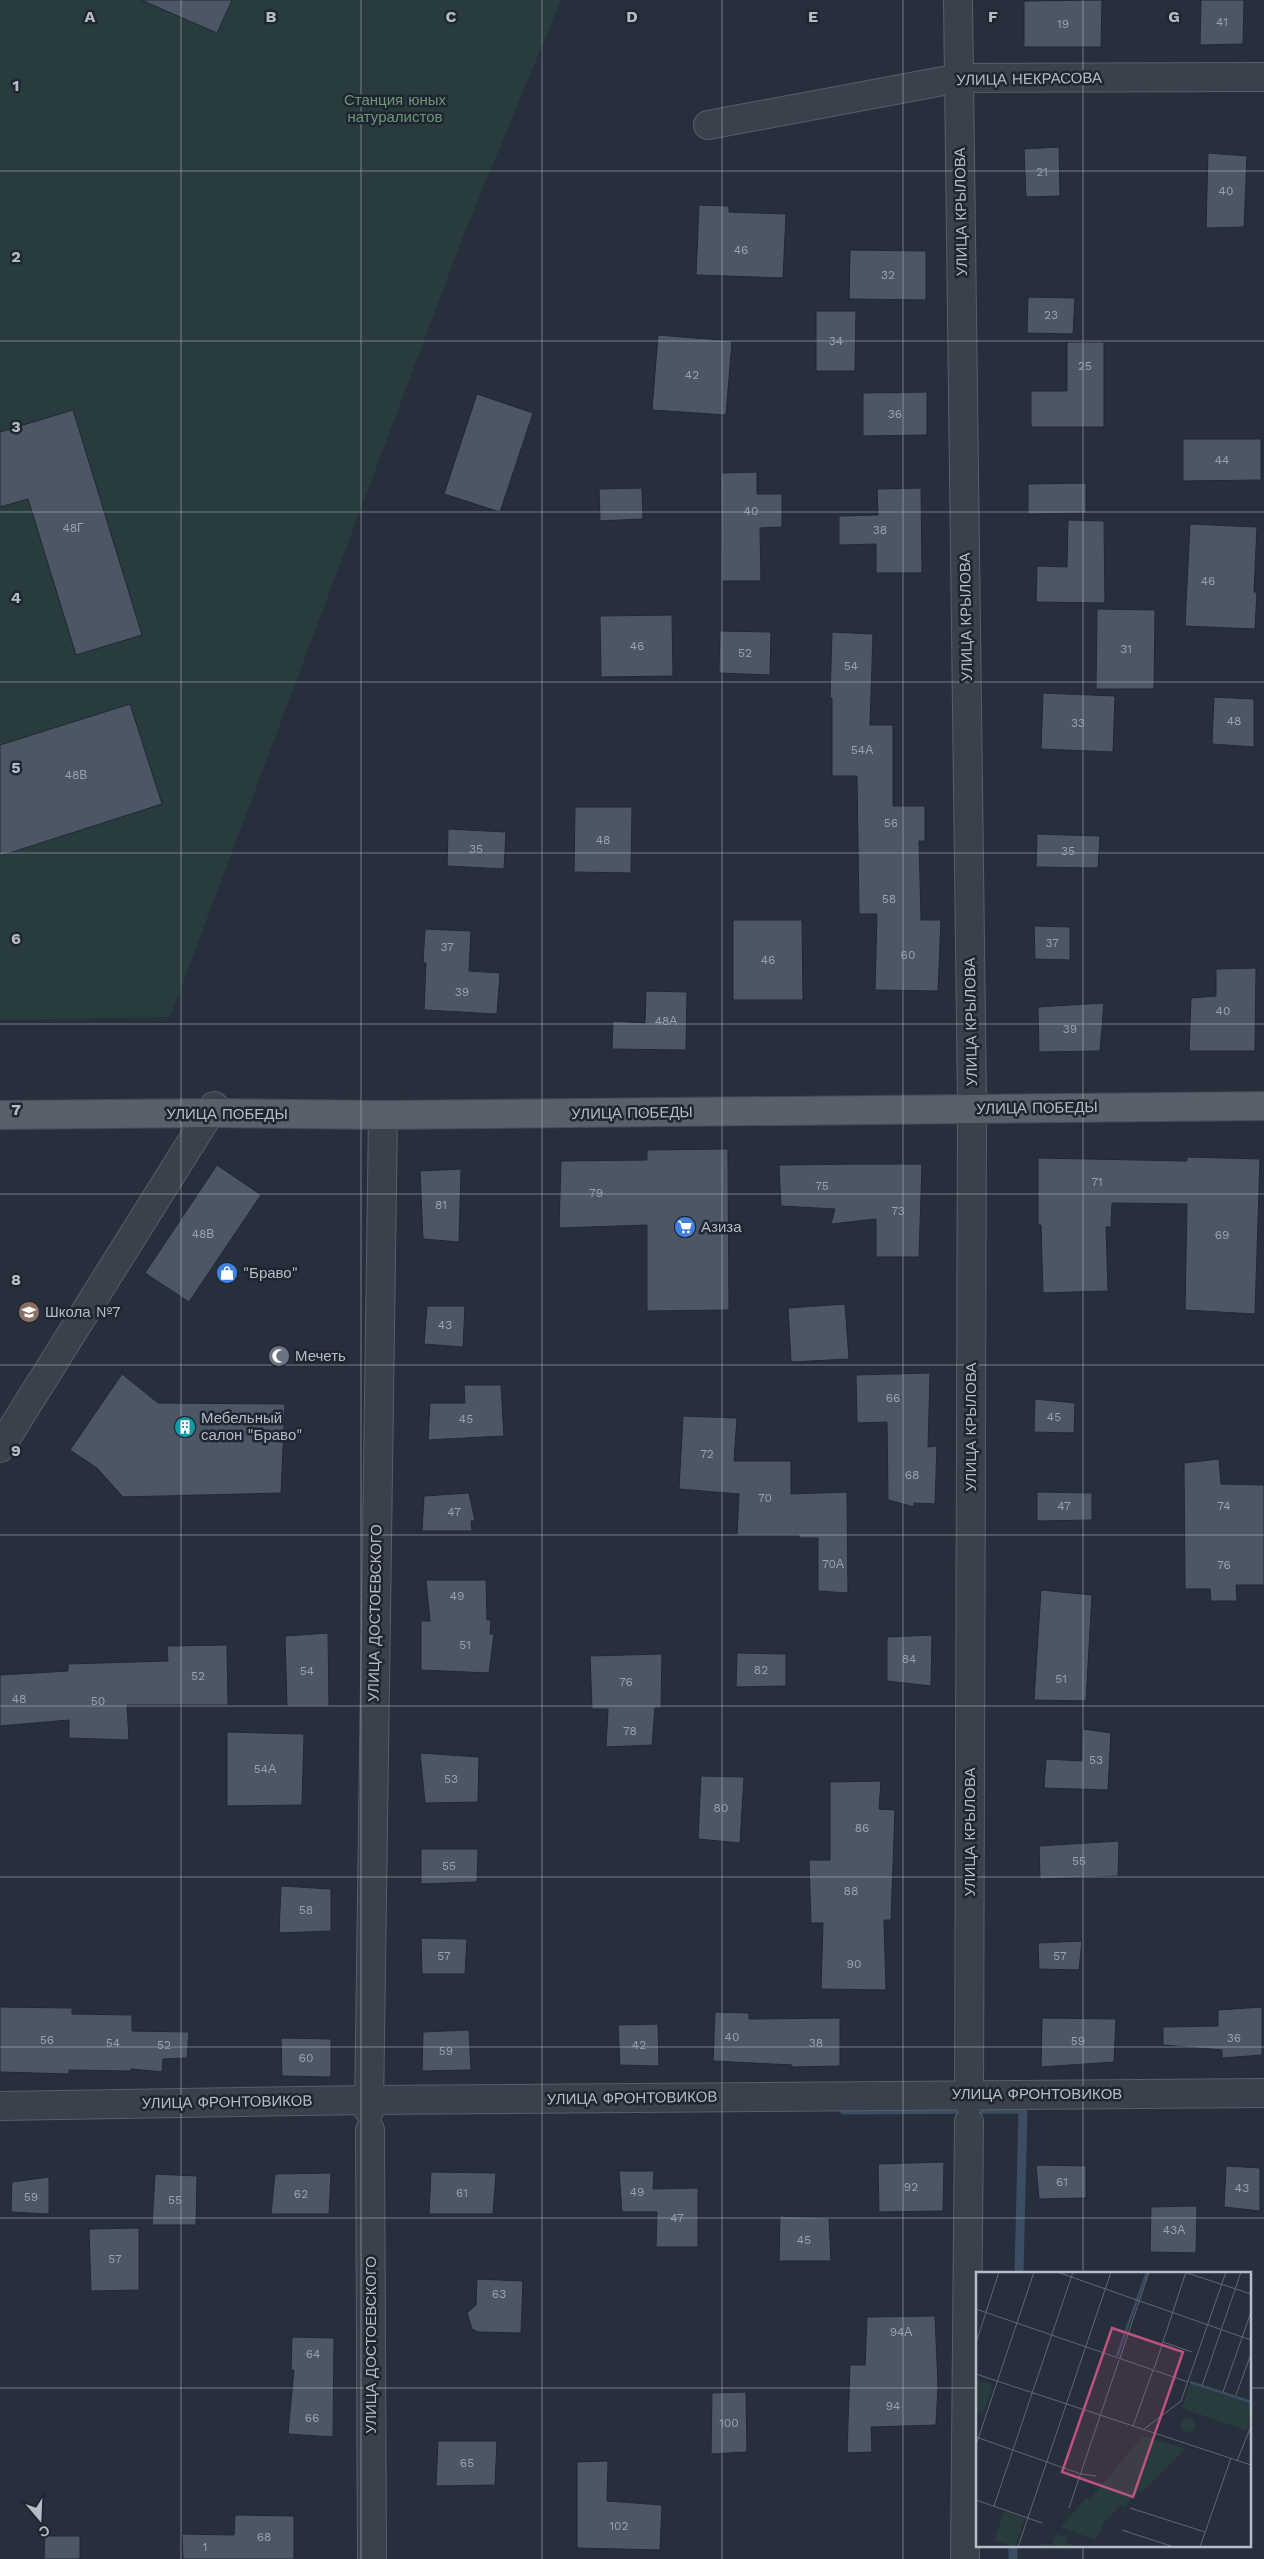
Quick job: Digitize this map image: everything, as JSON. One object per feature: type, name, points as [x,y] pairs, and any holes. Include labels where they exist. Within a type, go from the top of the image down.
[{"type":"main road","name":"УЛИЦА ПОБЕДЫ","points":[[0,1115],[212,1109],[383,1115],[972,1106],[1264,1099]]},
{"type":"main road","name":"УЛИЦА ПОБЕДЫ","points":[[0,1108],[1264,1106]]},
{"type":"street","name":"УЛИЦА КРЫЛОВА","points":[[958,0],[972,1106],[969,2106],[965,2559]]},
{"type":"street","name":"УЛИЦА НЕКРАСОВА","points":[[708,125],[959,78],[1264,77]]},
{"type":"street","points":[[0,1448],[212,1109]]},
{"type":"street","name":"УЛИЦА ДОСТОЕВСКОГО","points":[[372,2559],[369,2114],[383,1115]]},
{"type":"street","name":"УЛИЦА ФРОНТОВИКОВ","points":[[0,2106],[369,2114],[969,2106],[1264,2093]]},
{"type":"green space","name":"Станция юных натуралистов","points":[[0,0],[561,0],[464,234],[170,1017],[0,1020]]},
{"type":"building","points":[[141,0],[232,0],[217,33]]},
{"type":"building","points":[[1102,0],[1101,47],[1024,47],[1024,1]]},
{"type":"building","points":[[1201,0],[1244,0],[1243,44],[1200,45]]},
{"type":"building","points":[[1059,147],[1060,196],[1026,197],[1024,149]]},
{"type":"building","points":[[1208,153],[1247,156],[1244,227],[1206,228]]},
{"type":"building","points":[[699,205],[729,206],[729,212],[786,214],[783,278],[696,275]]},
{"type":"building","points":[[850,250],[926,251],[926,300],[849,299]]},
{"type":"building","points":[[1028,297],[1075,298],[1073,334],[1027,333]]},
{"type":"building","points":[[816,311],[856,311],[855,371],[816,371]]},
{"type":"building","points":[[658,335],[732,341],[726,415],[652,410]]},
{"type":"building","points":[[1067,342],[1104,342],[1104,427],[1031,427],[1031,391],[1067,391]]},
{"type":"building","points":[[927,392],[927,435],[863,436],[863,393]]},
{"type":"building","points":[[477,394],[533,413],[500,512],[444,494]]},
{"type":"building","points":[[73,410],[142,635],[76,655],[28,499],[0,507],[0,432]]},
{"type":"building","points":[[1183,439],[1261,439],[1261,480],[1183,481]]},
{"type":"building","points":[[757,472],[757,494],[782,494],[782,527],[760,528],[761,581],[722,581],[721,473]]},
{"type":"building","points":[[1086,483],[1086,513],[1028,514],[1028,484]]},
{"type":"building","points":[[642,488],[643,519],[600,521],[599,489]]},
{"type":"building","points":[[921,488],[922,573],[876,573],[876,544],[839,545],[839,516],[878,515],[877,489]]},
{"type":"building","points":[[1068,520],[1104,521],[1105,603],[1036,602],[1037,566],[1067,567]]},
{"type":"building","points":[[1190,524],[1257,527],[1254,592],[1257,592],[1255,629],[1185,626]]},
{"type":"building","points":[[1097,609],[1155,610],[1154,689],[1096,689]]},
{"type":"building","points":[[672,615],[673,676],[601,677],[600,616]]},
{"type":"building","points":[[720,631],[771,632],[770,675],[719,673]]},
{"type":"building","points":[[832,632],[873,634],[870,725],[893,725],[893,806],[925,806],[925,841],[919,841],[921,920],[941,920],[938,991],[875,990],[877,914],[859,914],[857,776],[832,776],[832,698],[830,698]]},
{"type":"building","points":[[1043,693],[1115,696],[1113,752],[1041,749]]},
{"type":"building","points":[[1214,697],[1254,699],[1254,747],[1212,744]]},
{"type":"building","points":[[130,704],[162,804],[0,856],[0,745]]},
{"type":"building","points":[[575,807],[632,807],[631,873],[574,872]]},
{"type":"building","points":[[448,829],[506,832],[504,869],[447,866]]},
{"type":"building","points":[[1037,834],[1100,836],[1098,868],[1036,867]]},
{"type":"building","points":[[733,920],[802,920],[803,1000],[733,1000]]},
{"type":"building","points":[[1034,926],[1070,927],[1070,960],[1035,959]]},
{"type":"building","points":[[425,929],[471,931],[469,971],[500,973],[497,1014],[424,1010],[426,963],[423,963]]},
{"type":"building","points":[[1256,968],[1255,1051],[1189,1051],[1191,998],[1216,996],[1216,969]]},
{"type":"building","points":[[646,991],[687,992],[686,1050],[612,1049],[613,1021],[645,1023]]},
{"type":"building","points":[[1104,1003],[1100,1051],[1039,1052],[1038,1007]]},
{"type":"building","points":[[728,1149],[729,1310],[647,1311],[647,1225],[559,1228],[561,1161],[647,1160],[647,1150]]},
{"type":"building","points":[[1187,1157],[1260,1159],[1255,1314],[1185,1310],[1187,1204],[1112,1203],[1111,1227],[1106,1227],[1108,1291],[1043,1293],[1041,1225],[1038,1225],[1038,1158],[1187,1161]]},
{"type":"building","points":[[922,1164],[919,1257],[876,1257],[876,1219],[831,1224],[835,1209],[781,1206],[779,1165]]},
{"type":"building","points":[[217,1165],[261,1195],[189,1302],[145,1273]]},
{"type":"building","points":[[461,1169],[459,1242],[423,1239],[420,1171]]},
{"type":"building","points":[[845,1304],[849,1359],[791,1362],[788,1308]]},
{"type":"building","points":[[427,1306],[465,1306],[463,1347],[424,1344]]},
{"type":"building","points":[[930,1373],[928,1447],[937,1446],[935,1504],[914,1503],[914,1507],[888,1500],[887,1422],[857,1423],[856,1375]]},
{"type":"building","name":"Мебельный салон \"Браво\"","points":[[122,1374],[158,1403],[285,1404],[281,1493],[123,1497],[97,1468],[70,1450]]},
{"type":"building","points":[[464,1385],[501,1385],[504,1436],[428,1440],[430,1403],[465,1403]]},
{"type":"building","points":[[1035,1399],[1075,1403],[1074,1433],[1034,1432]]},
{"type":"building","points":[[683,1416],[737,1418],[734,1461],[791,1461],[791,1494],[847,1492],[848,1593],[818,1591],[818,1538],[799,1538],[799,1535],[737,1535],[739,1494],[679,1489]]},
{"type":"building","points":[[1219,1459],[1221,1484],[1264,1485],[1264,1585],[1236,1585],[1237,1601],[1211,1601],[1210,1589],[1185,1589],[1184,1463]]},
{"type":"building","points":[[1037,1492],[1092,1493],[1092,1520],[1037,1521]]},
{"type":"building","points":[[469,1493],[475,1521],[471,1521],[472,1531],[422,1531],[424,1496]]},
{"type":"building","points":[[426,1580],[486,1580],[487,1620],[491,1620],[490,1634],[494,1634],[489,1673],[421,1670],[421,1621],[430,1621]]},
{"type":"building","points":[[1041,1590],[1092,1595],[1086,1701],[1034,1700]]},
{"type":"building","points":[[328,1633],[329,1706],[287,1706],[285,1636]]},
{"type":"building","points":[[932,1635],[931,1686],[887,1681],[887,1637]]},
{"type":"building","points":[[227,1645],[228,1705],[127,1705],[129,1740],[69,1738],[69,1720],[0,1726],[0,1675],[68,1671],[68,1664],[168,1661],[167,1646]]},
{"type":"building","points":[[737,1653],[786,1654],[786,1686],[736,1687]]},
{"type":"building","points":[[662,1654],[661,1708],[655,1708],[652,1745],[606,1747],[608,1709],[592,1709],[590,1656]]},
{"type":"building","points":[[1083,1729],[1111,1733],[1108,1790],[1044,1788],[1046,1759],[1082,1761]]},
{"type":"building","points":[[227,1732],[304,1734],[302,1805],[227,1806]]},
{"type":"building","points":[[420,1753],[479,1757],[478,1802],[425,1803]]},
{"type":"building","points":[[701,1776],[744,1777],[740,1843],[698,1839]]},
{"type":"building","points":[[881,1781],[879,1809],[895,1810],[891,1920],[884,1920],[886,1990],[821,1989],[823,1923],[811,1923],[809,1860],[830,1860],[830,1782]]},
{"type":"building","points":[[1119,1841],[1118,1876],[1040,1879],[1039,1846]]},
{"type":"building","points":[[421,1849],[478,1849],[477,1882],[421,1884]]},
{"type":"building","points":[[281,1886],[331,1889],[331,1931],[279,1933]]},
{"type":"building","points":[[421,1938],[467,1939],[465,1974],[422,1974]]},
{"type":"building","points":[[1082,1941],[1079,1970],[1039,1969],[1038,1943]]},
{"type":"building","points":[[0,2007],[72,2008],[72,2014],[132,2015],[132,2031],[189,2032],[187,2058],[163,2059],[162,2072],[131,2069],[131,2071],[69,2070],[69,2074],[0,2072]]},
{"type":"building","points":[[1262,2007],[1262,2055],[1222,2058],[1222,2050],[1163,2045],[1163,2027],[1218,2026],[1218,2010]]},
{"type":"building","points":[[715,2012],[749,2013],[749,2019],[840,2018],[840,2066],[792,2067],[792,2065],[713,2061]]},
{"type":"building","points":[[1042,2018],[1116,2019],[1114,2062],[1041,2067]]},
{"type":"building","points":[[658,2024],[659,2066],[620,2065],[618,2025]]},
{"type":"building","points":[[469,2030],[471,2070],[422,2071],[423,2032]]},
{"type":"building","points":[[281,2038],[331,2039],[331,2077],[282,2076]]},
{"type":"building","points":[[944,2162],[943,2211],[879,2212],[878,2164]]},
{"type":"building","points":[[1036,2165],[1086,2166],[1086,2198],[1039,2199]]},
{"type":"building","points":[[1226,2166],[1260,2168],[1260,2211],[1224,2207]]},
{"type":"building","points":[[619,2171],[654,2171],[653,2189],[698,2188],[698,2247],[656,2247],[657,2212],[622,2212]]},
{"type":"building","points":[[431,2172],[496,2173],[493,2214],[429,2214]]},
{"type":"building","points":[[331,2173],[329,2214],[271,2214],[275,2174]]},
{"type":"building","points":[[155,2174],[197,2176],[196,2225],[152,2225]]},
{"type":"building","points":[[49,2177],[49,2214],[11,2212],[12,2182]]},
{"type":"building","points":[[1197,2206],[1196,2253],[1150,2252],[1151,2207]]},
{"type":"building","points":[[780,2216],[829,2218],[831,2261],[779,2261]]},
{"type":"building","points":[[139,2228],[139,2290],[91,2291],[89,2229]]},
{"type":"building","points":[[477,2279],[523,2281],[521,2333],[478,2332],[472,2329],[467,2313],[476,2305]]},
{"type":"building","points":[[935,2316],[938,2385],[936,2425],[871,2427],[872,2452],[847,2453],[850,2365],[865,2365],[867,2317]]},
{"type":"building","points":[[292,2337],[334,2338],[333,2437],[288,2434],[294,2370],[291,2370]]},
{"type":"building","points":[[746,2392],[747,2452],[711,2454],[712,2393]]},
{"type":"building","points":[[438,2441],[497,2441],[495,2485],[436,2486]]},
{"type":"building","points":[[608,2461],[607,2501],[662,2505],[660,2550],[577,2548],[577,2462]]},
{"type":"building","points":[[235,2515],[294,2516],[294,2559],[183,2559],[182,2534],[234,2535]]},
{"type":"building","points":[[45,2536],[80,2536],[80,2559],[44,2559]]},
{"type":"waterway","points":[[844,2110],[1023,2109],[1019,2272]]},
{"type":"waterway","points":[[1013,2546],[1013,2559]]},
{"type":"place","name":"Азиза","points":[[685,1227]]},
{"type":"place","name":"\"Браво\"","points":[[227,1273]]},
{"type":"place","name":"Школа №7","points":[[29,1312]]},
{"type":"place","name":"Мечеть","points":[[279,1356]]},
{"type":"place","name":"Мебельный салон \"Браво\"","points":[[185,1427]]}]
